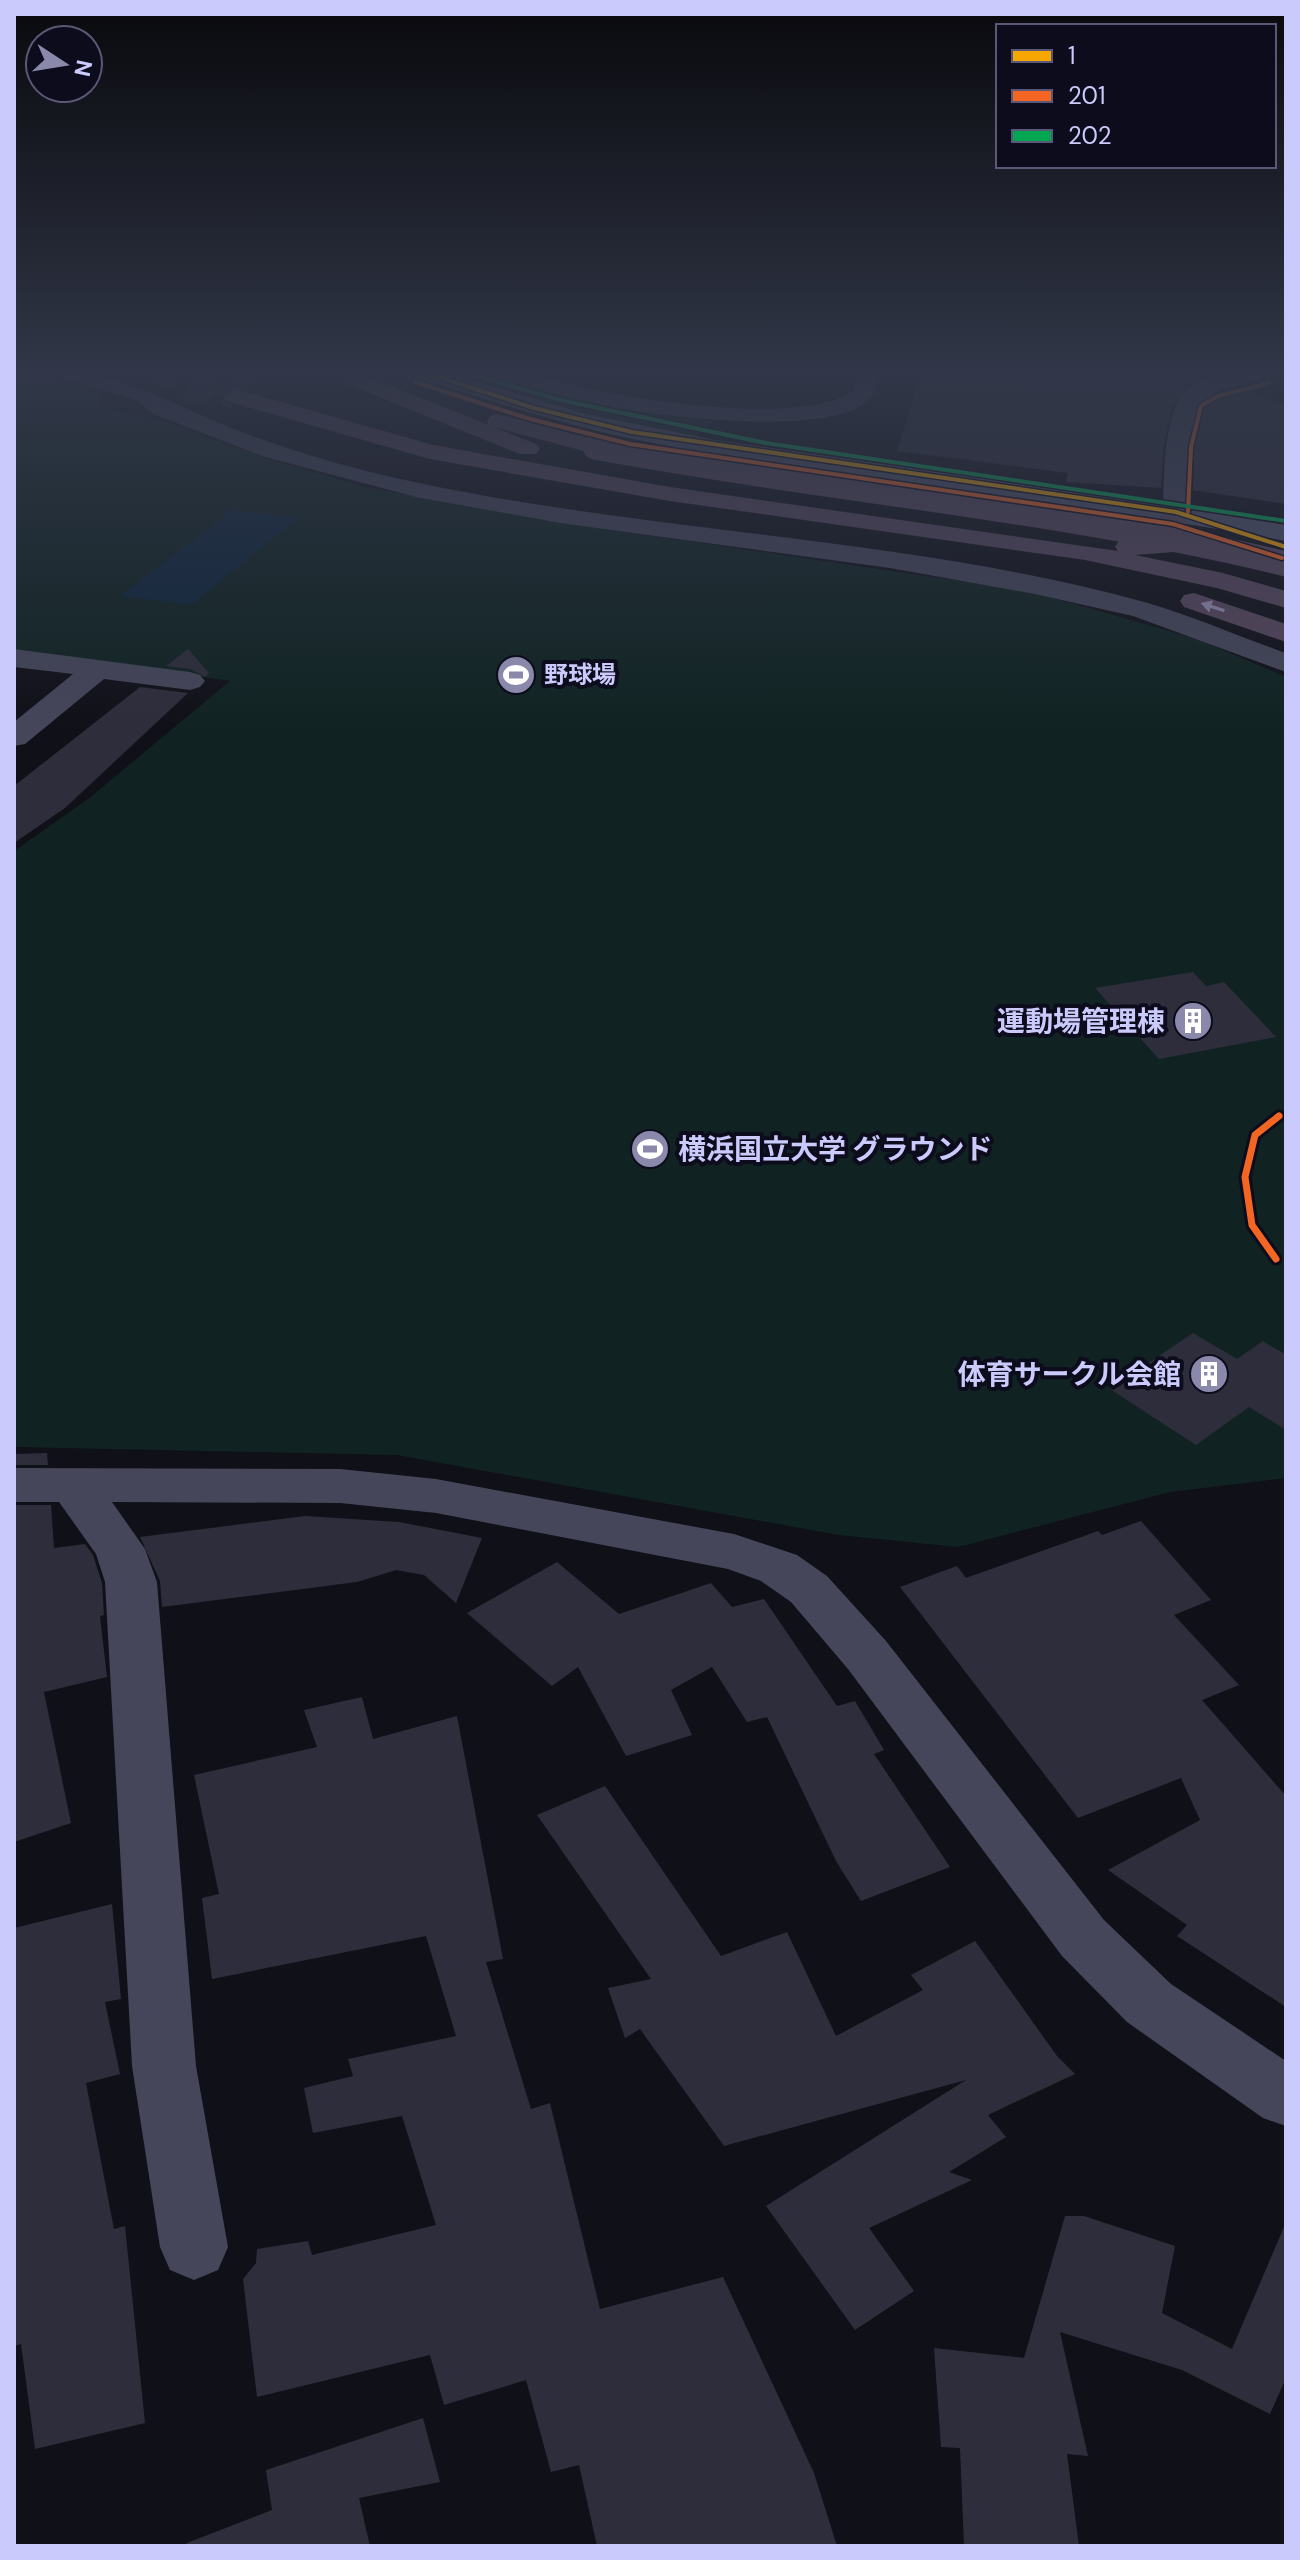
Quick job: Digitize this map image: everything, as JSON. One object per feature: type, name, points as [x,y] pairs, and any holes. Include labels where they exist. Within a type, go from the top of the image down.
[{"type":"highway","points":[[572,490],[1035,561],[1141,586],[1286,634]]},
{"type":"highway","points":[[644,490],[1071,549],[1162,566],[1286,600]]},
{"type":"highway","points":[[729,490],[1135,548],[1165,546],[1176,512]]},
{"type":"highway","points":[[865,490],[1126,528],[1286,564]]},
{"type":"street","points":[[422,490],[560,515],[890,560],[1022,583],[1141,610],[1286,663]]},
{"type":"street","points":[[1023,490],[1176,512],[1286,533]]},
{"type":"street","points":[[1176,512],[1177,490]]},
{"type":"street","points":[[1176,512],[1286,547]]},
{"type":"street","points":[[14,658],[190,681]]},
{"type":"street","points":[[14,737],[98,669]]},
{"type":"street","points":[[14,1485],[74,1487],[282,1483],[436,1496],[734,1552],[779,1568],[809,1589],[867,1655],[1083,1938],[1149,2003],[1286,2097]]},
{"type":"street","points":[[74,1487],[120,1549],[131,1582],[164,2066],[194,2247]]},
{"type":"green space","name":"横浜国立大学 グラウンド","points":[[14,490],[383,490],[544,520],[1029,591],[1200,640],[1286,677],[1286,1478],[1170,1492],[958,1547],[839,1535],[397,1455],[14,1447],[14,851],[88,799],[230,681],[14,649]]},
{"type":"water","points":[[232,510],[298,518],[191,605],[120,596]]},
{"type":"building","points":[[1196,490],[1286,490],[1286,504]]},
{"type":"building","points":[[188,649],[209,673],[205,677],[191,669],[166,666]]},
{"type":"building","points":[[140,687],[188,693],[65,808],[14,843],[14,786]]},
{"type":"building","name":"運動場管理棟","points":[[1193,972],[1206,986],[1224,982],[1276,1037],[1159,1059],[1095,988]]},
{"type":"building","name":"体育サークル会館","points":[[1193,1333],[1237,1359],[1263,1341],[1286,1355],[1286,1430],[1249,1407],[1196,1445],[1110,1389]]},
{"type":"building","points":[[47,1453],[48,1465],[14,1465],[14,1454]]},
{"type":"building","points":[[14,1505],[51,1505],[54,1548],[85,1544],[93,1555],[102,1583],[104,1615],[100,1616],[107,1677],[44,1692],[71,1823],[14,1842]]},
{"type":"building","points":[[305,1516],[399,1522],[482,1538],[456,1603],[424,1575],[396,1570],[357,1582],[162,1607],[160,1581],[140,1537]]},
{"type":"building","points":[[1141,1521],[1211,1600],[1174,1615],[1239,1685],[1202,1700],[1286,1796],[1286,2007],[1177,1936],[1187,1925],[1108,1870],[1200,1820],[1181,1778],[1078,1818],[900,1587],[957,1566],[966,1578],[1098,1531],[1102,1535]]},
{"type":"building","points":[[557,1562],[619,1614],[711,1583],[732,1607],[764,1599],[837,1706],[855,1701],[884,1750],[874,1754],[950,1867],[861,1901],[836,1861],[767,1717],[747,1722],[712,1667],[671,1690],[692,1735],[626,1756],[578,1667],[552,1686],[467,1613]]},
{"type":"building","points":[[362,1697],[373,1739],[457,1716],[503,1959],[486,1962],[531,2109],[550,2103],[600,2309],[723,2277],[814,2473],[837,2546],[597,2546],[579,2465],[551,2472],[526,2380],[444,2405],[430,2355],[257,2397],[243,2279],[256,2263],[257,2249],[308,2241],[312,2255],[436,2225],[402,2116],[313,2133],[304,2088],[353,2076],[348,2059],[456,2036],[426,1936],[212,1979],[202,1898],[219,1894],[194,1775],[317,1747],[304,1710]]},
{"type":"building","points":[[605,1786],[721,1956],[787,1932],[836,2036],[923,1990],[911,1975],[975,1941],[1057,2056],[1075,2074],[988,2115],[1006,2137],[949,2172],[972,2180],[869,2228],[914,2291],[855,2330],[766,2206],[966,2080],[724,2146],[640,2029],[625,2038],[608,1988],[651,1979],[537,1815]]},
{"type":"building","points":[[112,1904],[121,1999],[105,2002],[120,2074],[86,2083],[114,2229],[125,2226],[145,2423],[35,2449],[21,2344],[14,2346],[14,1928]]},
{"type":"building","points":[[1065,2216],[1084,2216],[1175,2246],[1162,2313],[1232,2349],[1286,2222],[1286,2378],[1270,2414],[1182,2370],[1060,2332],[1088,2456],[1067,2454],[1079,2546],[964,2546],[960,2448],[941,2447],[934,2348],[1024,2358]]},
{"type":"building","points":[[423,2418],[440,2482],[359,2498],[370,2546],[187,2546],[187,2543],[272,2510],[266,2470]]},
{"type":"transit line","name":"201","points":[[945,490],[1173,524],[1282,558]]},
{"type":"transit line","name":"1","points":[[1030,490],[1176,512],[1286,547]]},
{"type":"transit line","name":"202","points":[[1086,490],[1286,521]]},
{"type":"transit line","name":"201","points":[[1188,512],[1189,490]]},
{"type":"transit line","name":"201","points":[[1276,1259],[1252,1225],[1245,1177],[1255,1135],[1279,1116]]},
{"type":"place","name":"野球場","points":[[516,675]]},
{"type":"place","name":"運動場管理棟","points":[[1193,1021]]},
{"type":"place","name":"横浜国立大学 グラウンド","points":[[650,1149]]},
{"type":"place","name":"体育サークル会館","points":[[1209,1374]]}]
